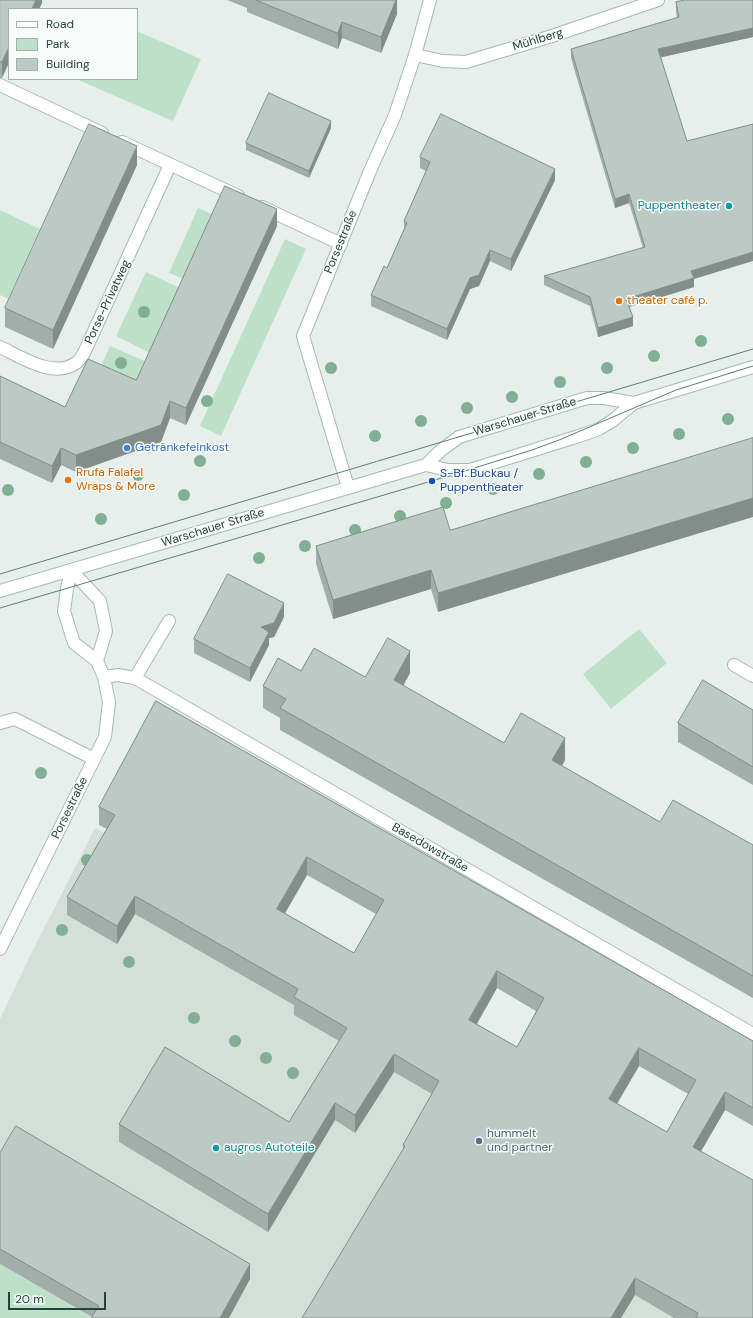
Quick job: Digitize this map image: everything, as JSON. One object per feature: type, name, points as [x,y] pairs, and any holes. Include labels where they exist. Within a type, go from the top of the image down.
[{"type":"street","name":"Porsestraße","points":[[348,487],[304,336],[370,171],[395,115],[415,55],[430,0]]},
{"type":"street","name":"Mühlberg","points":[[415,55],[443,61],[466,62],[552,36],[658,0]]},
{"type":"street","points":[[0,85],[341,244]]},
{"type":"street","name":"Porse-Privatweg","points":[[0,347],[40,366],[52,369],[65,367],[76,363],[84,353],[170,165]]},
{"type":"street","name":"Warschauer Straße","points":[[0,591],[426,465],[448,470],[470,470],[599,429],[612,422],[634,403],[753,367]]},
{"type":"street","name":"Warschauer Straße","points":[[426,465],[440,451],[459,437],[588,398],[604,398],[634,403]]},
{"type":"street","name":"Porsestraße","points":[[0,949],[105,737],[109,702],[104,677],[97,661],[74,643],[64,611],[66,589],[71,570]]},
{"type":"street","points":[[71,570],[100,601],[106,631],[97,661]]},
{"type":"street","points":[[134,678],[169,621]]},
{"type":"street","points":[[734,665],[753,676]]},
{"type":"street","name":"Basedowstraße","points":[[104,677],[118,675],[134,678],[753,1034]]},
{"type":"street","points":[[0,723],[15,719],[94,759]]},
{"type":"shaded area","points":[[95,828],[181,871],[753,1318],[93,1318],[0,1264],[0,1019],[29,958]]},
{"type":"green space","points":[[138,31],[201,59],[173,121],[78,80],[138,80]]},
{"type":"green space","points":[[198,208],[216,216],[186,280],[169,273]]},
{"type":"green space","points":[[0,210],[40,229],[8,299],[0,295]]},
{"type":"green space","points":[[285,239],[306,249],[221,436],[200,426]]},
{"type":"green space","points":[[146,272],[182,289],[152,354],[116,336]]},
{"type":"green space","points":[[110,346],[147,362],[134,392],[97,375]]},
{"type":"green space","points":[[639,629],[667,663],[611,709],[583,674]]},
{"type":"green space","points":[[0,1264],[10,1270],[93,1318],[0,1318]]},
{"type":"building","points":[[0,0],[36,0],[32,8],[8,8],[8,49],[2,62],[0,62]]},
{"type":"building","points":[[256,0],[396,0],[381,37],[342,22],[338,33]]},
{"type":"building","points":[[686,0],[753,0],[753,28],[658,49],[687,141],[753,124],[753,252],[691,271],[694,278],[626,299],[633,317],[598,328],[590,297],[544,276],[645,247],[629,194],[615,199],[571,49],[679,17],[676,2]]},
{"type":"building","points":[[269,93],[331,121],[309,171],[246,143]]},
{"type":"building","points":[[441,114],[555,169],[511,259],[490,250],[479,275],[470,278],[447,329],[371,295],[384,266],[387,268],[407,223],[404,221],[430,162],[420,157]]},
{"type":"building","points":[[89,124],[137,146],[53,330],[5,308]]},
{"type":"building","points":[[225,186],[277,209],[186,408],[170,401],[161,425],[76,455],[61,448],[52,466],[0,442],[0,376],[65,407],[88,359],[136,380]]},
{"type":"building","points":[[753,438],[753,498],[438,593],[431,570],[333,600],[316,546],[443,507],[450,530]]},
{"type":"building","points":[[228,574],[284,603],[274,623],[261,627],[269,632],[250,668],[194,639]]},
{"type":"building","points":[[388,638],[410,651],[394,680],[504,743],[521,713],[565,738],[552,760],[660,822],[673,800],[753,845],[753,976],[280,708],[286,699],[263,686],[278,658],[301,671],[314,648],[365,677]]},
{"type":"building","points":[[703,680],[753,710],[753,767],[678,723]]},
{"type":"building","points":[[156,701],[753,1041],[753,1108],[725,1092],[693,1147],[753,1180],[753,1318],[696,1318],[698,1313],[635,1278],[611,1318],[302,1318],[405,1146],[403,1145],[439,1081],[394,1054],[355,1115],[335,1103],[268,1214],[119,1124],[165,1047],[289,1122],[347,1028],[294,997],[298,989],[135,896],[117,926],[67,897],[115,815],[99,807]],"holes":[[[307,857],[384,900],[354,953],[277,909]],[[497,971],[544,998],[517,1047],[469,1020]],[[639,1048],[696,1080],[667,1132],[609,1099]]]},
{"type":"building","points":[[16,1126],[250,1264],[220,1318],[91,1318],[99,1306],[0,1249],[0,1153]]},
{"type":"tram line","points":[[0,574],[753,349]]},
{"type":"tram line","points":[[0,608],[532,450],[676,390],[753,366]]},
{"type":"place","name":"Puppentheater","points":[[729,206]]},
{"type":"place","name":"theater café p.","points":[[619,301]]},
{"type":"place","name":"Getränkefeinkost","points":[[127,448]]},
{"type":"place","name":"Rrufa Falafel Wraps & More","points":[[68,480]]},
{"type":"place","name":"S-Bf. Buckau / Puppentheater","points":[[432,481]]},
{"type":"place","name":"hummelt und partner","points":[[479,1141]]},
{"type":"place","name":"augros Autoteile","points":[[216,1148]]}]
